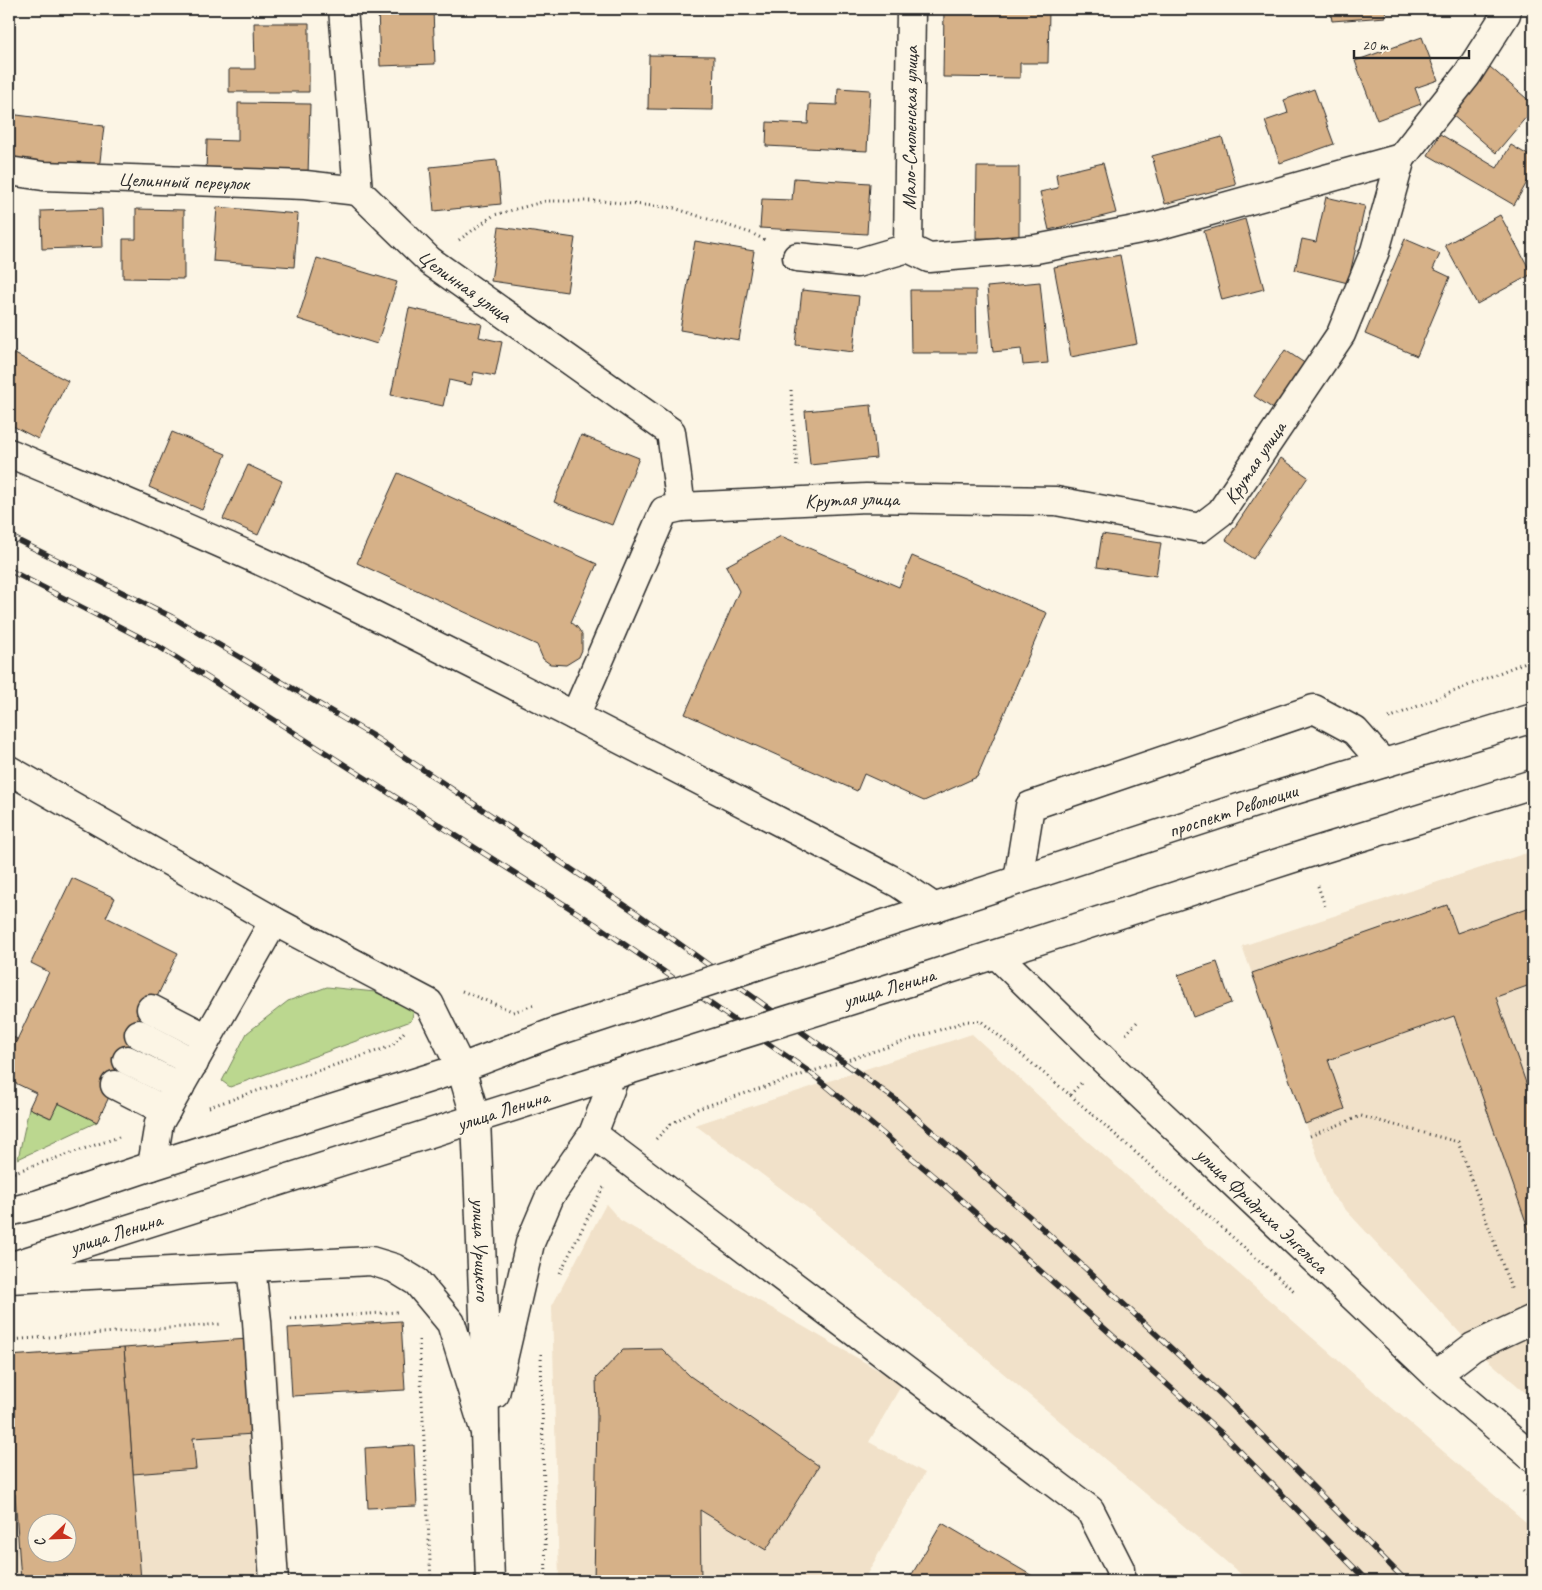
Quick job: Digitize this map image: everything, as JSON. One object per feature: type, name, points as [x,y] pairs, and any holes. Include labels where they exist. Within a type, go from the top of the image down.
[{"type":"street","points":[[343,9],[358,191]]},
{"type":"street","name":"Мало-Смоленская улица","points":[[908,248],[911,9]]},
{"type":"street","points":[[797,257],[857,263],[908,248],[928,258],[1036,249],[1156,226],[1400,158],[1467,75],[1506,14],[1507,9]]},
{"type":"street","name":"Крутая улица","points":[[575,716],[664,511],[682,507],[866,498],[1056,501],[1200,528],[1221,512],[1341,334],[1376,251],[1400,158]]},
{"type":"street","name":"Целинный переулок","points":[[9,171],[43,176],[305,185],[358,191]]},
{"type":"street","name":"Целинная улица","points":[[358,191],[430,261],[671,432],[682,507]]},
{"type":"street","points":[[9,453],[205,536],[304,582],[575,716],[889,879],[935,908]]},
{"type":"street","points":[[1018,880],[1030,806],[1314,709],[1355,732],[1383,763]]},
{"type":"street","name":"проспект Революции","points":[[935,908],[1383,763],[1533,718]]},
{"type":"street","points":[[9,770],[274,921],[429,1003]]},
{"type":"street","points":[[997,955],[1306,854],[1533,784]]},
{"type":"street","points":[[9,1212],[461,1068],[555,1032],[935,908]]},
{"type":"street","points":[[152,1166],[163,1117],[274,921]]},
{"type":"street","name":"улица Ленина","points":[[9,1267],[997,955]]},
{"type":"street","name":"улица Фридриха Энгельса","points":[[997,955],[1103,1059],[1436,1374],[1533,1458]]},
{"type":"street","name":"улица Урицкого","points":[[429,1003],[461,1068],[476,1119],[484,1317],[485,1432],[490,1581]]},
{"type":"street","points":[[152,1009],[208,1038]]},
{"type":"street","points":[[139,1034],[194,1063]]},
{"type":"street","points":[[127,1060],[180,1087]]},
{"type":"street","points":[[485,1432],[530,1242],[550,1196],[594,1134],[616,1074]]},
{"type":"street","points":[[115,1085],[163,1117]]},
{"type":"street","points":[[594,1134],[1090,1510],[1120,1569],[1120,1581]]},
{"type":"street","name":"улица Ленина","points":[[9,1279],[371,1261]]},
{"type":"street","name":"улица Урицкого","points":[[371,1261],[394,1268],[417,1282],[451,1323],[485,1432]]},
{"type":"street","points":[[251,1267],[257,1322],[274,1581]]},
{"type":"street","points":[[1436,1374],[1474,1347],[1529,1322]]},
{"type":"path","points":[[430,261],[494,215],[546,201],[602,201],[674,208],[751,233],[797,257]]},
{"type":"path","points":[[791,390],[798,468]]},
{"type":"path","points":[[9,1174],[163,1117],[392,1046],[443,984],[513,1012]]},
{"type":"path","points":[[558,1277],[602,1189],[671,1124],[696,1109],[967,1021],[982,1022],[1070,1095],[1302,1297]]},
{"type":"path","points":[[1310,1136],[1360,1116],[1458,1142],[1529,1322]]},
{"type":"path","points":[[541,1350],[546,1581]]},
{"type":"path","points":[[1518,1487],[1533,1500]]},
{"type":"shaded area","points":[[1533,851],[1533,1399],[1473,1347],[1331,1194],[1242,946]]},
{"type":"shaded area","points":[[972,1034],[1085,1139],[1533,1528],[1533,1581],[1249,1581],[809,1209],[695,1125]]},
{"type":"shaded area","points":[[606,1204],[620,1220],[902,1384],[869,1442],[925,1473],[863,1581],[559,1581],[552,1306]]},
{"type":"shaded area","points":[[275,1336],[290,1581],[9,1581],[9,1355]]},
{"type":"green space","points":[[327,987],[375,992],[414,1011],[411,1021],[230,1087],[222,1081],[247,1033],[288,1001]]},
{"type":"green space","points":[[58,1103],[97,1122],[18,1159],[29,1108],[50,1118]]},
{"type":"building","points":[[378,9],[433,9],[435,64],[380,66]]},
{"type":"building","points":[[944,9],[1049,9],[1048,63],[1020,63],[1020,78],[943,77]]},
{"type":"building","points":[[1330,9],[1385,9],[1386,17],[1332,21]]},
{"type":"building","points":[[254,23],[309,23],[309,92],[229,92],[229,69],[255,69]]},
{"type":"building","points":[[1422,37],[1438,80],[1415,88],[1421,104],[1377,120],[1355,61]]},
{"type":"building","points":[[649,55],[714,56],[713,110],[648,109]]},
{"type":"building","points":[[1490,67],[1533,104],[1533,109],[1496,153],[1451,114]]},
{"type":"building","points":[[838,88],[870,90],[867,151],[766,146],[767,122],[808,124],[809,104],[837,105]]},
{"type":"building","points":[[1314,89],[1334,144],[1280,163],[1265,121],[1288,113],[1284,100]]},
{"type":"building","points":[[238,103],[310,104],[308,175],[206,173],[207,140],[238,141]]},
{"type":"building","points":[[9,114],[104,126],[99,170],[9,158]]},
{"type":"building","points":[[1440,134],[1497,168],[1511,145],[1533,158],[1533,172],[1514,205],[1428,155]]},
{"type":"building","points":[[1222,137],[1236,185],[1165,204],[1152,156]]},
{"type":"building","points":[[497,160],[501,204],[434,211],[430,167]]},
{"type":"building","points":[[1103,163],[1116,213],[1049,230],[1040,192],[1058,188],[1056,174]]},
{"type":"building","points":[[977,167],[1019,167],[1019,239],[976,238]]},
{"type":"building","points":[[794,178],[870,183],[867,234],[760,228],[762,199],[792,200]]},
{"type":"building","points":[[1326,197],[1365,206],[1348,283],[1295,270],[1302,239],[1316,242]]},
{"type":"building","points":[[217,207],[298,214],[294,267],[213,261]]},
{"type":"building","points":[[102,209],[103,247],[42,249],[41,211]]},
{"type":"building","points":[[136,209],[184,210],[184,279],[123,278],[123,239],[136,239]]},
{"type":"building","points":[[1500,215],[1532,274],[1477,304],[1445,245]]},
{"type":"building","points":[[1245,219],[1264,289],[1222,300],[1204,231]]},
{"type":"building","points":[[499,227],[575,238],[567,292],[491,281]]},
{"type":"building","points":[[1405,239],[1440,254],[1433,269],[1450,277],[1417,356],[1365,334]]},
{"type":"building","points":[[695,241],[754,251],[739,340],[680,330]]},
{"type":"building","points":[[1120,255],[1137,344],[1071,357],[1054,267]]},
{"type":"building","points":[[317,258],[397,282],[377,344],[298,319]]},
{"type":"building","points":[[1040,282],[1048,363],[1023,365],[1021,349],[993,352],[987,287]]},
{"type":"building","points":[[802,290],[859,296],[853,352],[796,345]]},
{"type":"building","points":[[910,290],[976,290],[977,353],[911,353]]},
{"type":"building","points":[[409,308],[482,324],[479,337],[502,342],[495,376],[474,372],[471,385],[449,380],[443,406],[391,395]]},
{"type":"building","points":[[1285,350],[1312,368],[1281,414],[1254,396]]},
{"type":"building","points":[[9,351],[68,381],[38,439],[9,424]]},
{"type":"building","points":[[871,405],[876,458],[810,465],[805,411]]},
{"type":"building","points":[[172,432],[226,454],[202,510],[149,487]]},
{"type":"building","points":[[581,435],[639,458],[612,525],[554,502]]},
{"type":"building","points":[[1281,458],[1308,477],[1253,559],[1226,540]]},
{"type":"building","points":[[248,465],[282,481],[258,535],[223,519]]},
{"type":"building","points":[[398,473],[597,564],[571,622],[582,634],[582,650],[579,657],[566,665],[550,664],[543,659],[537,645],[357,563]]},
{"type":"building","points":[[1102,534],[1161,543],[1156,576],[1097,567]]},
{"type":"building","points":[[781,536],[899,587],[912,556],[1047,613],[977,777],[924,801],[864,774],[857,791],[685,714],[739,591],[726,566]]},
{"type":"building","points":[[72,878],[115,898],[106,917],[178,953],[97,1122],[58,1103],[51,1118],[29,1108],[36,1093],[9,1080],[9,1057],[49,972],[31,963]]},
{"type":"building","points":[[1447,905],[1457,933],[1533,906],[1533,984],[1496,997],[1533,1103],[1533,1242],[1454,1016],[1328,1060],[1345,1109],[1305,1124],[1252,973]]},
{"type":"building","points":[[1217,962],[1231,1003],[1193,1017],[1178,975]]},
{"type":"building","points":[[9,1035],[17,1039],[9,1057]]},
{"type":"building","points":[[401,1321],[405,1390],[292,1396],[288,1328]]},
{"type":"building","points":[[248,1339],[254,1434],[193,1438],[196,1469],[133,1474],[124,1348]]},
{"type":"building","points":[[124,1348],[141,1581],[21,1581],[15,1494],[9,1494],[9,1356]]},
{"type":"building","points":[[662,1349],[690,1376],[819,1466],[766,1550],[700,1510],[701,1581],[594,1581],[596,1378],[623,1350]]},
{"type":"building","points":[[414,1445],[417,1506],[368,1508],[365,1448]]},
{"type":"building","points":[[942,1523],[1041,1581],[908,1581]]},
{"type":"railway","points":[[9,536],[172,617],[373,736],[638,914],[896,1100],[1029,1216],[1228,1401],[1406,1581]]},
{"type":"railway","points":[[9,570],[161,648],[595,924],[811,1073],[950,1190],[1227,1438],[1367,1581]]}]
